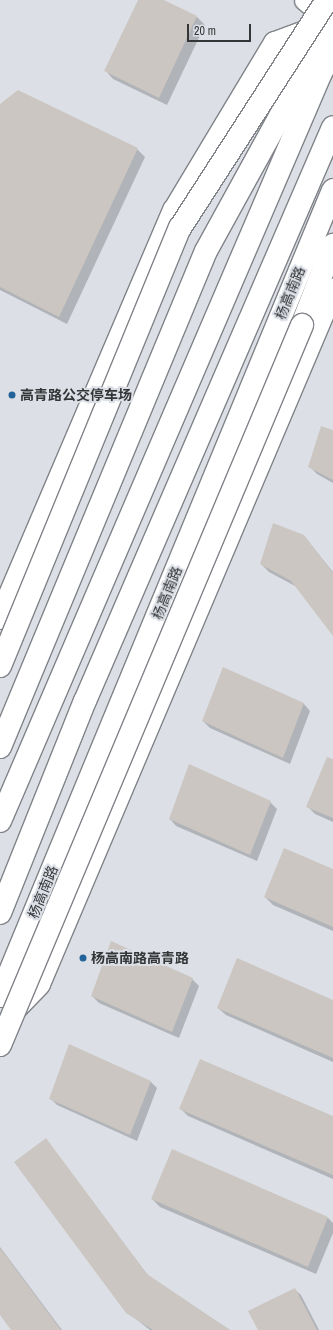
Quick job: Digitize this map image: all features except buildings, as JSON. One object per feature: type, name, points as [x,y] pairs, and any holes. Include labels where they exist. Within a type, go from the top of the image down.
[{"type":"main road","points":[[306,0],[333,22]]},
{"type":"main road","points":[[0,666],[180,228],[327,0]]},
{"type":"main road","points":[[0,618],[174,211],[275,43],[333,22]]},
{"type":"main road","points":[[0,747],[206,251],[333,22]]},
{"type":"main road","points":[[0,821],[320,75],[333,49]]},
{"type":"main road","name":"杨高南路","points":[[0,913],[85,701],[333,127]]},
{"type":"main road","name":"杨高南路","points":[[0,996],[333,190]]},
{"type":"main road","name":"杨高南路","points":[[0,1045],[302,325],[333,245]]},
{"type":"main road","points":[[0,1024],[39,984],[333,290]]},
{"type":"place","name":"高青路公交停车场","points":[[12,395]]},
{"type":"place","name":"杨高南路高青路","points":[[83,958]]}]
